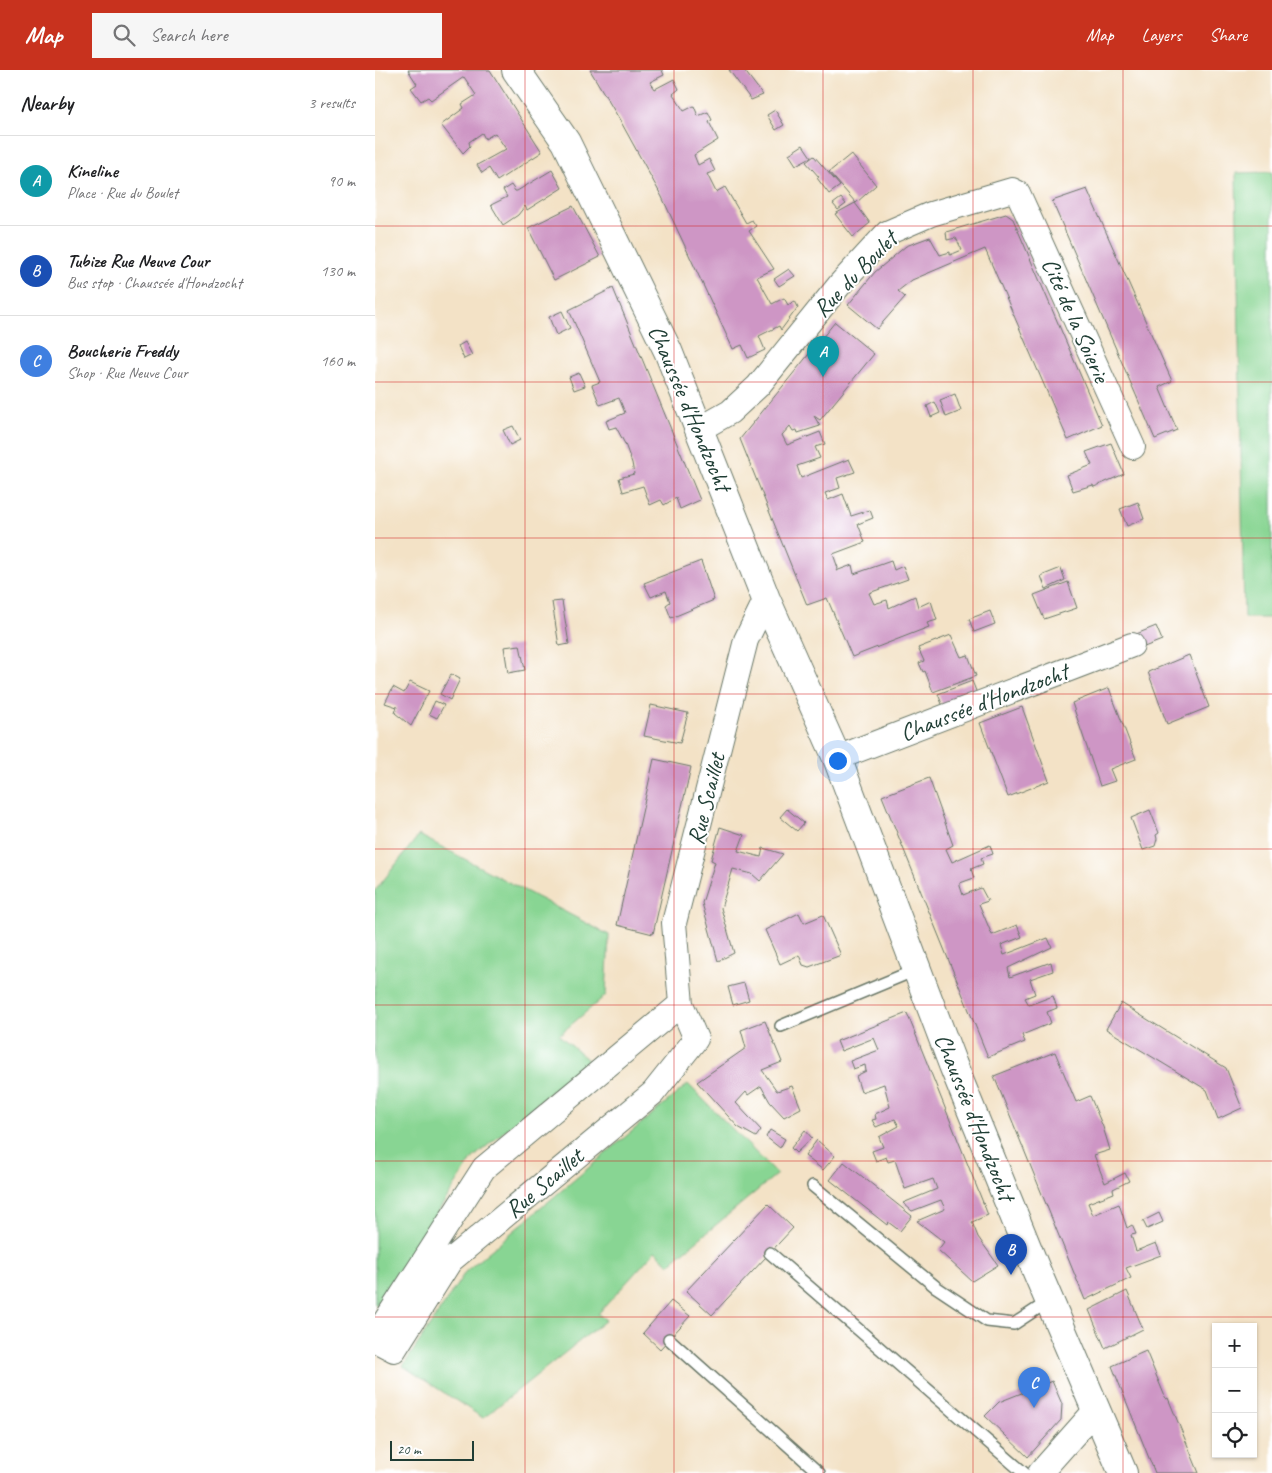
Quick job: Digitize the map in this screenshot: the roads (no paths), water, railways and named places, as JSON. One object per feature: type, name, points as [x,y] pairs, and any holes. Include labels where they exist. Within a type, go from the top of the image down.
[{"type":"main road","name":"Chaussée d'Hondzocht","points":[[517,70],[566,142],[668,351],[766,599],[837,758],[953,1065],[1095,1412],[1123,1473]]},
{"type":"street","name":"Rue du Boulet","points":[[700,429],[730,412],[758,386],[841,283],[887,233],[931,214],[1005,191],[1012,190],[1018,193]]},
{"type":"street","name":"Cité de la Soierie","points":[[1018,193],[1133,447]]},
{"type":"street","name":"Rue Scaillet","points":[[681,1004],[484,1168],[375,1339],[394,1350],[450,1262],[653,1093],[696,1039],[681,1004],[675,923],[746,640],[766,599]]},
{"type":"street","name":"Chaussée d'Hondzocht","points":[[837,758],[1132,645]]},
{"type":"street","points":[[1040,1473],[1095,1412]]},
{"type":"lane","points":[[781,1026],[918,969]]},
{"type":"lane","points":[[813,1186],[936,1286],[987,1321],[1014,1324],[1049,1301]]},
{"type":"lane","points":[[770,1253],[1024,1473]]},
{"type":"lane","points":[[669,1339],[819,1473]]},
{"type":"place","name":"Kineline","points":[[823,377]]},
{"type":"place","name":"Tubize Rue Neuve Cour","points":[[1011,1275]]},
{"type":"place","name":"Boucherie Freddy","points":[[1034,1408]]}]
